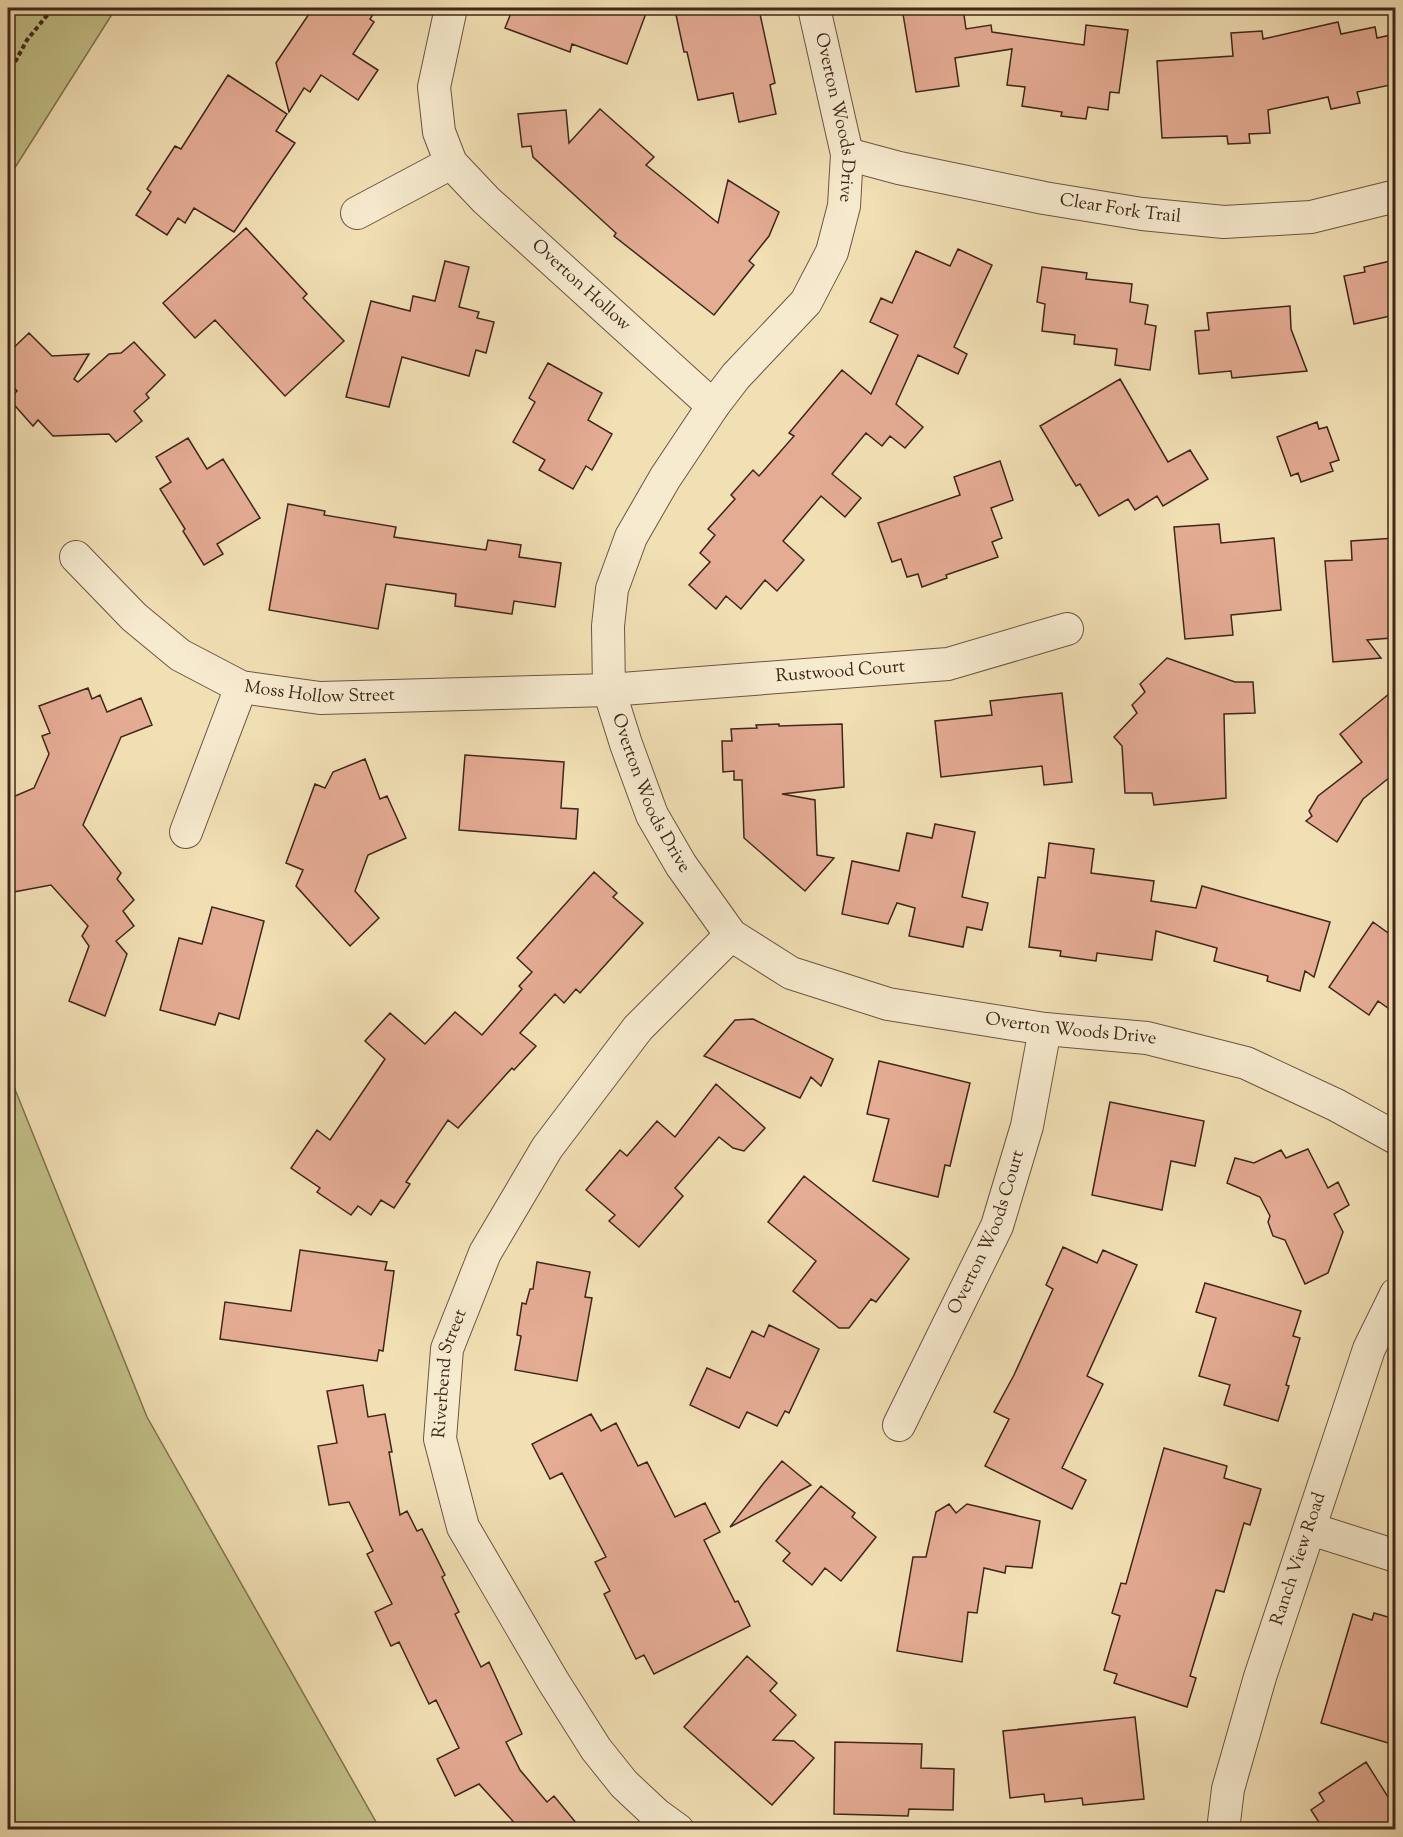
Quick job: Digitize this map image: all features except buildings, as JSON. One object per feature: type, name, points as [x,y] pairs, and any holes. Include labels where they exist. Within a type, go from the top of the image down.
[{"type":"street","name":"Overton Hollow","points":[[451,8],[434,87],[439,132],[451,163],[486,200],[713,406]]},
{"type":"street","name":"Overton Woods Drive","points":[[814,8],[847,154],[844,206],[832,252],[807,302],[736,376],[713,406],[659,488],[631,537],[612,589],[608,626],[609,690],[652,815],[681,866],[731,935],[791,973],[888,1004],[1045,1029],[1147,1038],[1246,1063],[1336,1105],[1395,1138]]},
{"type":"street","name":"Clear Fork Trail","points":[[847,154],[920,173],[1034,196],[1142,214],[1224,222],[1311,217],[1395,196]]},
{"type":"street","points":[[357,213],[451,163]]},
{"type":"street","name":"Moss Hollow Street","points":[[76,557],[134,617],[180,655],[242,687],[320,698],[609,690]]},
{"type":"street","name":"Rustwood Court","points":[[609,690],[948,664],[1067,629]]},
{"type":"street","points":[[186,832],[242,687]]},
{"type":"street","name":"Riverbend Street","points":[[678,1830],[656,1814],[624,1784],[596,1749],[553,1681],[464,1527],[440,1439],[447,1349],[485,1253],[547,1148],[638,1028],[731,935]]},
{"type":"street","name":"Overton Woods Court","points":[[899,1425],[997,1226],[1027,1126],[1045,1029]]},
{"type":"street","name":"Ranch View Road","points":[[1223,1830],[1228,1789],[1260,1677],[1370,1349],[1395,1294]]},
{"type":"street","points":[[1311,1529],[1395,1556]]},
{"type":"path","points":[[8,75],[27,39],[53,8]]},
{"type":"shaded area","points":[[8,8],[116,8],[16,166],[8,175]]},
{"type":"shaded area","points":[[8,1072],[147,1417],[380,1829],[8,1829]]}]
